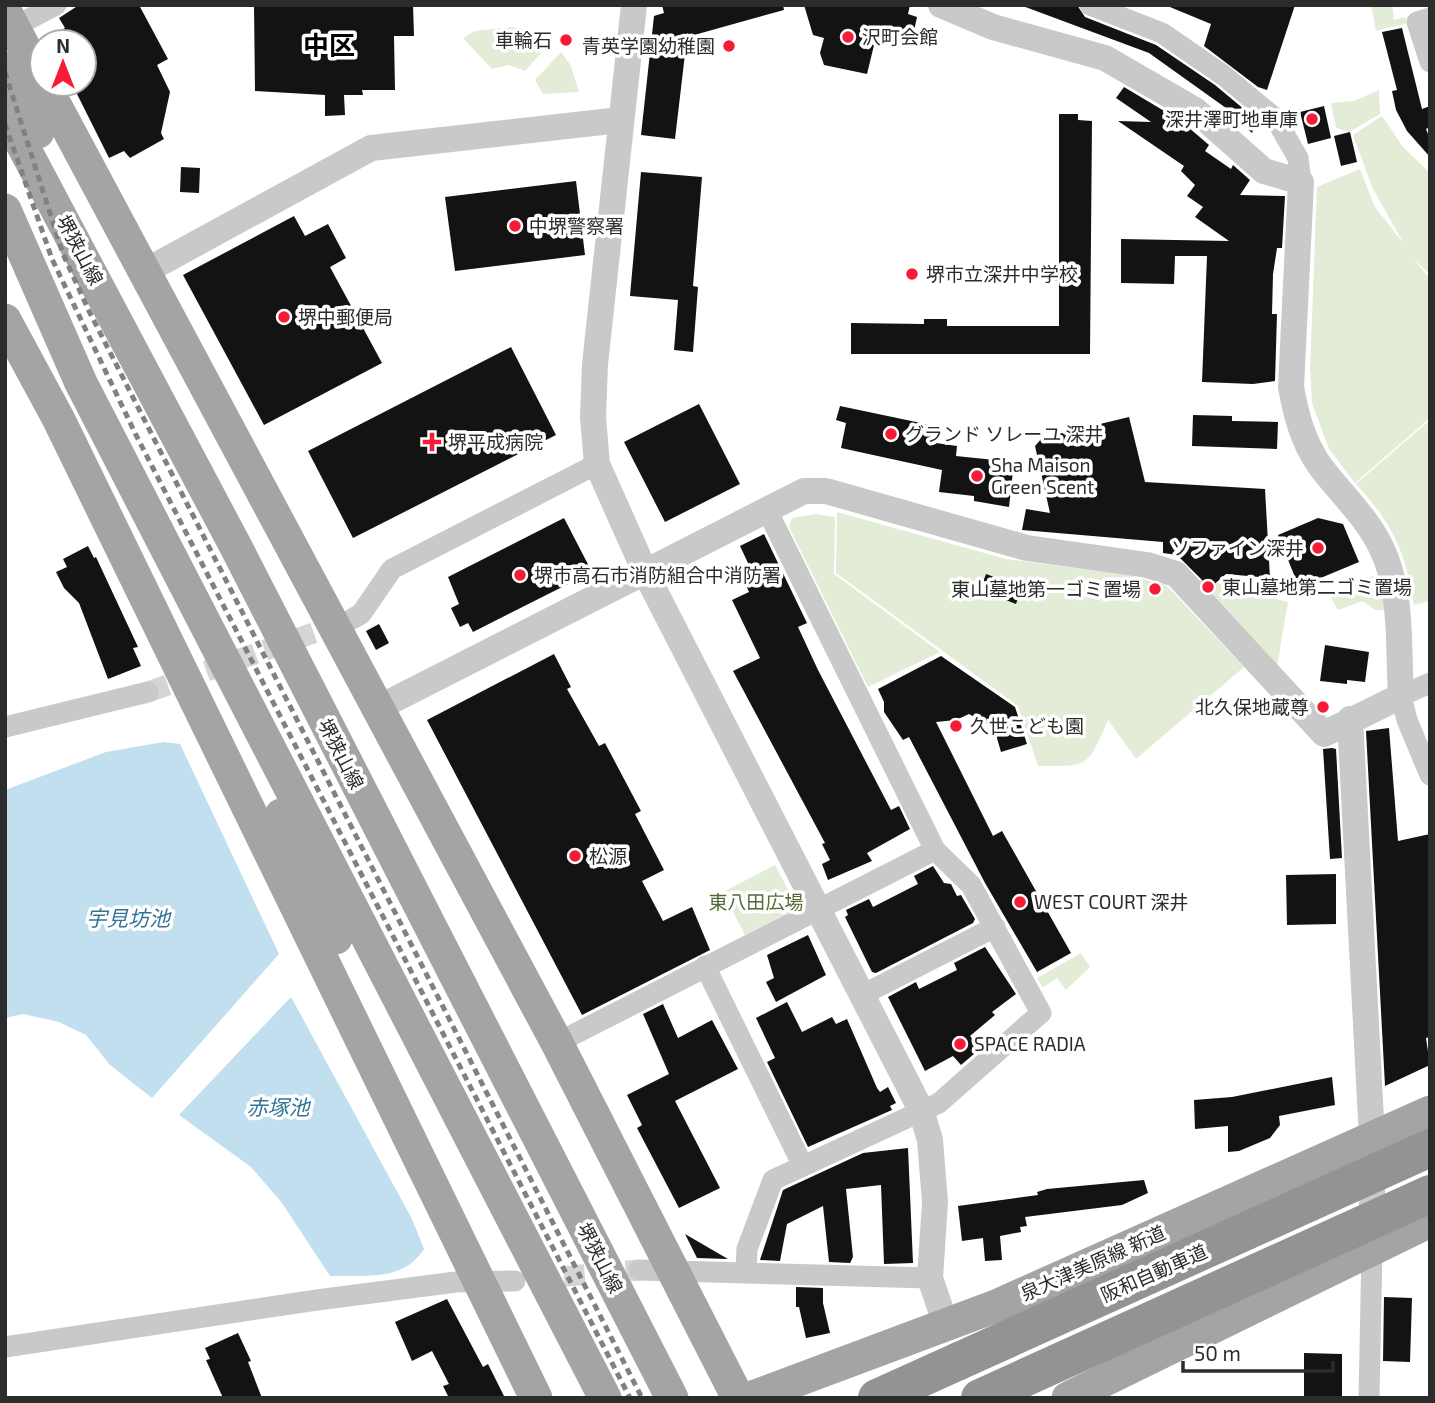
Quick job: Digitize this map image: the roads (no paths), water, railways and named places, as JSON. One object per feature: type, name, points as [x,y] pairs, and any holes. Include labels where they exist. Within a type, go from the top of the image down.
[{"type":"highway","name":"阪和自動車道","points":[[877,1398],[1430,1148]]},
{"type":"highway","points":[[980,1398],[1430,1194]]},
{"type":"main road","points":[[10,19],[28,53]]},
{"type":"main road","points":[[5,68],[104,271],[175,432]]},
{"type":"main road","points":[[51,98],[142,273],[557,1043],[738,1398]]},
{"type":"main road","name":"堺狭山線","points":[[5,112],[175,432],[666,1387]]},
{"type":"main road","points":[[5,210],[80,383]]},
{"type":"main road","points":[[5,255],[80,383],[606,1398]]},
{"type":"main road","points":[[5,320],[59,421],[536,1398]]},
{"type":"main road","points":[[181,576],[242,728],[392,1061],[481,1282]]},
{"type":"main road","name":"泉大津美原線 新道","points":[[750,1398],[996,1306],[1430,1112]]},
{"type":"main road","points":[[1068,1398],[1430,1222]]},
{"type":"street","points":[[634,5],[596,364],[593,418],[597,464],[646,574],[921,1110],[930,1140],[935,1202],[930,1278],[946,1325]]},
{"type":"street","points":[[941,5],[993,27],[1105,58],[1195,110],[1264,171],[1301,182]]},
{"type":"street","points":[[1090,5],[1162,33],[1223,75],[1275,118],[1298,158],[1301,182],[1291,387],[1295,413],[1305,441],[1320,466],[1362,514],[1390,568],[1401,696],[1407,720],[1430,775]]},
{"type":"street","points":[[10,19],[50,7]]},
{"type":"street","points":[[1430,19],[1417,22],[1430,62]]},
{"type":"street","points":[[142,273],[371,148],[620,120]]},
{"type":"street","points":[[352,619],[361,614],[392,569],[597,464]]},
{"type":"street","points":[[378,708],[646,574],[804,491],[826,491],[1027,548],[1147,565],[1176,574],[1324,734],[1350,719],[1430,683]]},
{"type":"street","points":[[746,1272],[747,1249],[773,1180],[939,1103],[1041,1013],[971,885],[935,850],[767,510]]},
{"type":"street","points":[[5,727],[148,692]]},
{"type":"street","points":[[1350,719],[1372,1139],[1369,1398]]},
{"type":"street","points":[[557,1043],[935,850]]},
{"type":"street","points":[[862,995],[995,927]]},
{"type":"street","points":[[705,966],[803,1166]]},
{"type":"street","points":[[639,1270],[930,1278]]},
{"type":"street","points":[[5,1347],[317,1300],[481,1282],[515,1281]]},
{"type":"water","name":"宇見坊池","points":[[164,742],[180,744],[279,954],[152,1098],[110,1065],[86,1035],[59,1022],[23,1014],[5,1018],[5,790],[106,752]]},
{"type":"water","name":"赤塚池","points":[[291,997],[412,1219],[424,1249],[415,1260],[394,1272],[370,1276],[330,1276],[282,1203],[251,1167],[179,1115]]},
{"type":"tunnel","points":[[148,692],[344,622]]},
{"type":"tunnel","points":[[533,1279],[639,1270]]},
{"type":"railway","points":[[5,72],[63,254],[89,311],[642,1398]]},
{"type":"railway","points":[[5,124],[52,259],[136,435],[630,1398]]},
{"type":"place","name":"沢町会館","points":[[848,37]]},
{"type":"place","name":"車輪石","points":[[566,40]]},
{"type":"place","name":"青英学園幼稚園","points":[[729,46]]},
{"type":"place","name":"深井澤町地車庫","points":[[1312,119]]},
{"type":"place","name":"中堺警察署","points":[[515,226]]},
{"type":"place","name":"堺市立深井中学校","points":[[912,274]]},
{"type":"place","name":"堺中郵便局","points":[[284,317]]},
{"type":"place","name":"グランド ソレーユ 深井","points":[[891,434]]},
{"type":"place","name":"堺平成病院","points":[[432,442]]},
{"type":"place","name":"Sha Maison Green Scent","points":[[977,476]]},
{"type":"place","name":"ソファイン深井","points":[[1318,548]]},
{"type":"place","name":"堺市高石市消防組合中消防署","points":[[520,575]]},
{"type":"place","name":"東山墓地第二ゴミ置場","points":[[1208,587]]},
{"type":"place","name":"東山墓地第一ゴミ置場","points":[[1155,589]]},
{"type":"place","name":"北久保地蔵尊","points":[[1323,707]]},
{"type":"place","name":"久世こども園","points":[[956,726]]},
{"type":"place","name":"松源","points":[[575,856]]},
{"type":"place","name":"WEST COURT 深井","points":[[1020,902]]},
{"type":"place","name":"SPACE RADIA","points":[[960,1044]]},
{"type":"district","name":"中区","points":[[329,46]]},
{"type":"park label","name":"東八田広場","points":[[756,902]]}]
